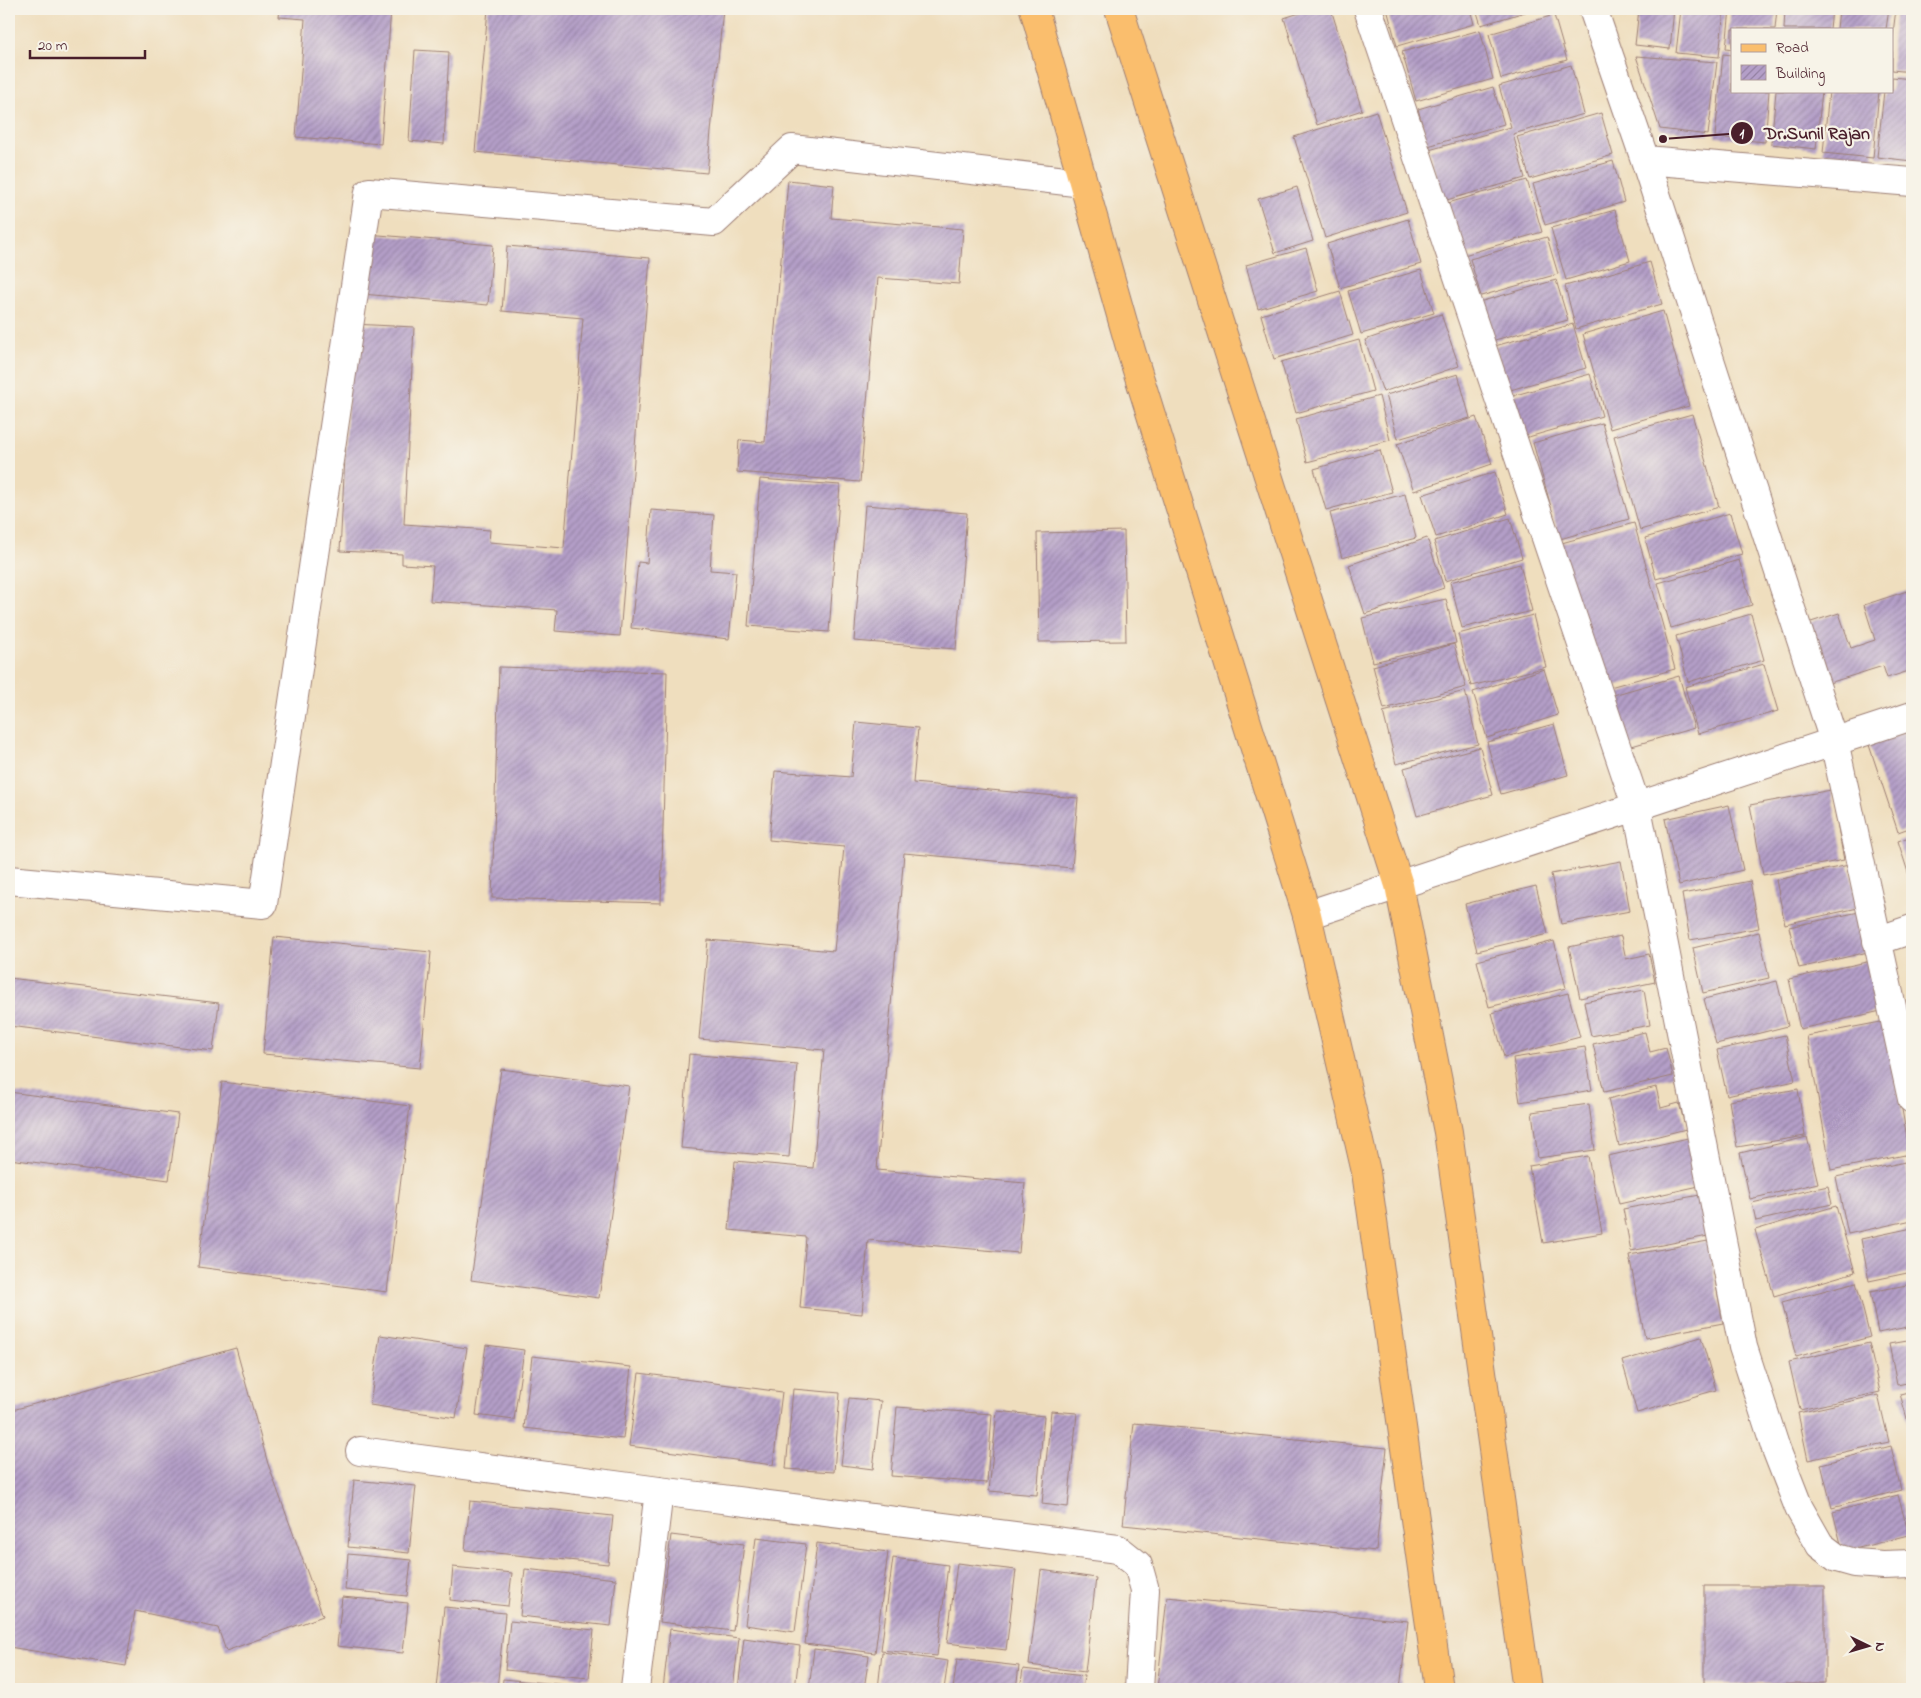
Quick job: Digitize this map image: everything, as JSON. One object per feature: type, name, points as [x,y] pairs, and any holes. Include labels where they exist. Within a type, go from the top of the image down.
[{"type":"main road","points":[[1034,9],[1132,354],[1307,915],[1366,1172],[1439,1689]]},
{"type":"main road","points":[[1119,9],[1399,885],[1448,1132],[1527,1689]]},
{"type":"street","points":[[1368,9],[1637,808],[1742,1347],[1776,1449],[1799,1508],[1820,1545],[1838,1558],[1855,1563],[1883,1566],[1912,1564]]},
{"type":"street","points":[[1593,9],[1834,741],[1912,1099]]},
{"type":"street","points":[[9,880],[262,904],[369,192],[714,222],[792,149],[1083,183]]},
{"type":"street","points":[[1644,160],[1912,182]]},
{"type":"street","points":[[1307,915],[1912,716]]},
{"type":"street","points":[[1877,941],[1912,929]]},
{"type":"street","points":[[360,1451],[1118,1549],[1138,1565],[1145,1590],[1139,1689]]},
{"type":"street","points":[[635,1689],[659,1491]]},
{"type":"building","points":[[280,9],[391,9],[381,144],[296,137],[305,19],[279,17]]},
{"type":"building","points":[[488,9],[723,9],[707,173],[475,152]]},
{"type":"building","points":[[1312,9],[1331,9],[1362,110],[1317,125],[1284,18]]},
{"type":"building","points":[[1387,9],[1470,9],[1474,24],[1397,46]]},
{"type":"building","points":[[1476,9],[1535,9],[1481,25]]},
{"type":"building","points":[[1639,9],[1674,9],[1670,49],[1635,45]]},
{"type":"building","points":[[1681,9],[1724,9],[1719,57],[1676,53]]},
{"type":"building","points":[[1730,9],[1777,9],[1775,28],[1731,28],[1731,49],[1726,48]]},
{"type":"building","points":[[1785,9],[1832,9],[1830,28],[1784,28]]},
{"type":"building","points":[[1839,9],[1889,9],[1886,28],[1837,28]]},
{"type":"building","points":[[1896,9],[1912,9],[1912,72],[1894,70],[1894,28]]},
{"type":"building","points":[[1554,15],[1567,60],[1501,79],[1489,34]]},
{"type":"building","points":[[1480,30],[1493,79],[1416,101],[1402,52]]},
{"type":"building","points":[[415,50],[449,52],[444,144],[409,141]]},
{"type":"building","points":[[1723,54],[1731,55],[1731,92],[1769,92],[1765,142],[1715,137]]},
{"type":"building","points":[[1636,56],[1717,62],[1708,135],[1660,129]]},
{"type":"building","points":[[1571,65],[1584,114],[1513,134],[1525,178],[1443,201],[1429,150],[1511,127],[1499,86]]},
{"type":"building","points":[[1894,77],[1912,79],[1912,161],[1877,157],[1884,92],[1894,92]]},
{"type":"building","points":[[1493,87],[1504,124],[1428,146],[1418,109]]},
{"type":"building","points":[[1776,92],[1822,92],[1816,149],[1771,144]]},
{"type":"building","points":[[1829,92],[1879,92],[1873,158],[1823,153]]},
{"type":"building","points":[[1376,111],[1407,212],[1325,238],[1294,137]]},
{"type":"building","points":[[1601,113],[1613,155],[1530,179],[1517,137]]},
{"type":"building","points":[[1613,161],[1624,202],[1545,225],[1533,184]]},
{"type":"building","points":[[788,180],[834,185],[831,218],[963,229],[959,284],[878,278],[860,482],[737,472],[739,440],[765,442]]},
{"type":"building","points":[[1527,180],[1542,232],[1464,255],[1448,203]]},
{"type":"building","points":[[1297,187],[1313,241],[1275,253],[1258,199]]},
{"type":"building","points":[[1615,210],[1630,261],[1566,280],[1551,228]]},
{"type":"building","points":[[1408,219],[1421,264],[1340,288],[1327,244]]},
{"type":"building","points":[[368,234],[493,245],[488,305],[362,294]]},
{"type":"building","points":[[1547,237],[1558,274],[1481,296],[1470,259]]},
{"type":"building","points":[[507,246],[650,258],[620,636],[555,631],[557,610],[430,601],[433,566],[402,564],[402,554],[340,551],[352,324],[414,327],[404,524],[490,530],[489,542],[564,548],[583,318],[502,311]]},
{"type":"building","points":[[1306,248],[1318,291],[1258,309],[1246,265]]},
{"type":"building","points":[[1650,262],[1662,304],[1576,329],[1565,286]]},
{"type":"building","points":[[1421,270],[1434,313],[1361,334],[1348,291]]},
{"type":"building","points":[[1556,280],[1568,320],[1491,341],[1479,302]]},
{"type":"building","points":[[1340,291],[1353,335],[1274,359],[1261,315]]},
{"type":"building","points":[[1663,311],[1689,406],[1610,429],[1583,334]]},
{"type":"building","points":[[1441,314],[1459,366],[1383,392],[1365,340]]},
{"type":"building","points":[[1573,324],[1586,368],[1507,391],[1495,346]]},
{"type":"building","points":[[1359,340],[1373,391],[1296,413],[1281,362]]},
{"type":"building","points":[[1458,374],[1470,418],[1398,439],[1386,395]]},
{"type":"building","points":[[1590,374],[1602,416],[1525,438],[1512,396]]},
{"type":"building","points":[[1379,396],[1390,440],[1307,462],[1296,419]]},
{"type":"building","points":[[1692,414],[1719,507],[1640,530],[1614,436]]},
{"type":"building","points":[[1476,417],[1492,464],[1414,491],[1397,444]]},
{"type":"building","points":[[1602,423],[1629,519],[1560,539],[1533,443]]},
{"type":"building","points":[[1380,450],[1392,492],[1326,510],[1314,469]]},
{"type":"building","points":[[1495,472],[1508,514],[1436,537],[1422,495]]},
{"type":"building","points":[[760,479],[840,485],[829,632],[748,626]]},
{"type":"building","points":[[1405,494],[1416,538],[1342,558],[1330,513]]},
{"type":"building","points":[[865,505],[967,513],[956,649],[854,641]]},
{"type":"building","points":[[651,510],[714,515],[710,570],[736,572],[729,639],[631,628],[638,562],[647,563]]},
{"type":"building","points":[[1730,513],[1742,554],[1656,579],[1645,538]]},
{"type":"building","points":[[1510,518],[1522,558],[1445,581],[1434,541]]},
{"type":"building","points":[[1634,523],[1675,669],[1599,690],[1558,544]]},
{"type":"building","points":[[1124,531],[1126,641],[1039,642],[1037,533]]},
{"type":"building","points":[[1427,538],[1444,588],[1365,614],[1349,565]]},
{"type":"building","points":[[1739,560],[1752,605],[1671,628],[1658,583]]},
{"type":"building","points":[[1520,564],[1532,611],[1462,628],[1450,582]]},
{"type":"building","points":[[1907,591],[1912,606],[1912,670],[1887,678],[1883,666],[1829,683],[1808,623],[1839,613],[1851,648],[1875,640],[1864,605]]},
{"type":"building","points":[[1446,599],[1456,643],[1373,662],[1362,618]]},
{"type":"building","points":[[1751,614],[1764,660],[1688,682],[1676,636]]},
{"type":"building","points":[[1533,615],[1546,667],[1471,686],[1458,634]]},
{"type":"building","points":[[1454,644],[1466,687],[1384,709],[1373,666]]},
{"type":"building","points":[[1764,664],[1778,711],[1698,734],[1685,687]]},
{"type":"building","points":[[499,667],[667,672],[661,903],[492,898]]},
{"type":"building","points":[[1544,669],[1558,715],[1487,738],[1473,692]]},
{"type":"building","points":[[1679,676],[1694,728],[1611,752],[1596,700]]},
{"type":"building","points":[[1465,691],[1478,744],[1396,764],[1383,712]]},
{"type":"building","points":[[856,722],[918,728],[913,783],[1078,798],[1072,868],[904,853],[877,1170],[1025,1183],[1019,1253],[868,1240],[862,1314],[800,1308],[806,1237],[729,1230],[735,1161],[813,1168],[824,1050],[699,1039],[708,940],[834,951],[844,847],[769,840],[775,771],[851,777]]},
{"type":"building","points":[[1554,724],[1568,775],[1501,794],[1487,742]]},
{"type":"building","points":[[1912,730],[1912,827],[1898,832],[1869,745]]},
{"type":"building","points":[[1480,747],[1493,795],[1417,816],[1404,768]]},
{"type":"building","points":[[1831,790],[1844,860],[1763,875],[1750,805]]},
{"type":"building","points":[[1729,805],[1743,870],[1679,885],[1665,819]]},
{"type":"building","points":[[1912,836],[1912,885],[1898,841]]},
{"type":"building","points":[[1621,861],[1630,911],[1561,924],[1551,874]]},
{"type":"building","points":[[1849,865],[1858,908],[1785,924],[1776,880]]},
{"type":"building","points":[[1750,881],[1759,928],[1690,940],[1682,894]]},
{"type":"building","points":[[1536,886],[1548,934],[1477,951],[1465,904]]},
{"type":"building","points":[[1859,912],[1868,952],[1799,968],[1789,927]]},
{"type":"building","points":[[1759,932],[1769,978],[1703,993],[1693,948]]},
{"type":"building","points":[[1621,936],[1626,959],[1649,954],[1655,982],[1580,998],[1569,947]]},
{"type":"building","points":[[274,937],[431,952],[420,1068],[263,1054]]},
{"type":"building","points":[[1554,941],[1566,988],[1489,1007],[1477,961]]},
{"type":"building","points":[[1871,961],[1881,1011],[1800,1029],[1789,979]]},
{"type":"building","points":[[9,978],[219,1003],[213,1051],[9,1026]]},
{"type":"building","points":[[1777,981],[1788,1026],[1716,1044],[1704,999]]},
{"type":"building","points":[[1644,990],[1650,1025],[1591,1036],[1584,1002]]},
{"type":"building","points":[[1568,993],[1580,1037],[1504,1057],[1492,1013]]},
{"type":"building","points":[[1886,1021],[1910,1154],[1831,1170],[1807,1036]]},
{"type":"building","points":[[1645,1032],[1650,1052],[1666,1048],[1673,1076],[1604,1092],[1593,1044]]},
{"type":"building","points":[[1785,1035],[1795,1081],[1727,1096],[1717,1050]]},
{"type":"building","points":[[1585,1047],[1592,1090],[1520,1102],[1513,1058]]},
{"type":"building","points":[[689,1054],[797,1064],[789,1157],[681,1148]]},
{"type":"building","points":[[501,1069],[629,1086],[599,1298],[471,1280]]},
{"type":"building","points":[[222,1082],[410,1106],[387,1292],[198,1267]]},
{"type":"building","points":[[1656,1087],[1661,1108],[1679,1103],[1686,1129],[1619,1146],[1608,1099]]},
{"type":"building","points":[[1798,1089],[1805,1136],[1737,1147],[1729,1101]]},
{"type":"building","points":[[9,1092],[178,1114],[169,1180],[9,1159]]},
{"type":"building","points":[[1589,1104],[1595,1150],[1538,1158],[1532,1112]]},
{"type":"building","points":[[1807,1137],[1818,1183],[1750,1199],[1740,1153]]},
{"type":"building","points":[[1688,1138],[1699,1186],[1619,1204],[1608,1156]]},
{"type":"building","points":[[1588,1156],[1602,1233],[1543,1243],[1529,1166]]},
{"type":"building","points":[[1905,1162],[1912,1195],[1912,1220],[1848,1234],[1836,1177]]},
{"type":"building","points":[[1828,1186],[1832,1204],[1756,1221],[1752,1203]]},
{"type":"building","points":[[1700,1195],[1708,1236],[1631,1251],[1623,1209]]},
{"type":"building","points":[[1836,1206],[1855,1272],[1774,1296],[1755,1230]]},
{"type":"building","points":[[1912,1228],[1912,1272],[1869,1281],[1861,1239]]},
{"type":"building","points":[[1708,1241],[1723,1323],[1645,1338],[1629,1255]]},
{"type":"building","points":[[1856,1282],[1870,1337],[1796,1357],[1782,1302]]},
{"type":"building","points":[[1912,1284],[1912,1326],[1878,1333],[1870,1292]]},
{"type":"building","points":[[380,1335],[467,1348],[456,1418],[370,1405]]},
{"type":"building","points":[[1701,1337],[1716,1390],[1637,1413],[1622,1361]]},
{"type":"building","points":[[1912,1340],[1912,1382],[1897,1385],[1889,1344]]},
{"type":"building","points":[[1869,1343],[1880,1392],[1800,1410],[1789,1362]]},
{"type":"building","points":[[486,1345],[524,1350],[514,1420],[476,1415]]},
{"type":"building","points":[[236,1348],[268,1464],[323,1616],[226,1651],[218,1628],[135,1611],[126,1666],[9,1647],[9,1411]]},
{"type":"building","points":[[532,1356],[631,1367],[623,1439],[524,1428]]},
{"type":"building","points":[[639,1373],[782,1392],[773,1465],[629,1446]]},
{"type":"building","points":[[793,1389],[840,1393],[834,1472],[786,1469]]},
{"type":"building","points":[[1912,1391],[1912,1436],[1900,1394]]},
{"type":"building","points":[[1878,1395],[1889,1442],[1808,1460],[1798,1413]]},
{"type":"building","points":[[849,1398],[881,1401],[873,1469],[841,1465]]},
{"type":"building","points":[[897,1407],[992,1414],[987,1483],[891,1476]]},
{"type":"building","points":[[997,1411],[1044,1416],[1037,1495],[989,1491]]},
{"type":"building","points":[[1051,1411],[1077,1413],[1068,1507],[1042,1504]]},
{"type":"building","points":[[1134,1423],[1387,1448],[1376,1551],[1123,1525]]},
{"type":"building","points":[[1891,1446],[1901,1490],[1832,1508],[1821,1464]]},
{"type":"building","points":[[354,1480],[416,1486],[409,1553],[348,1547]]},
{"type":"building","points":[[1898,1495],[1909,1535],[1843,1552],[1833,1512]]},
{"type":"building","points":[[470,1501],[613,1516],[608,1564],[465,1550]]},
{"type":"building","points":[[671,1535],[744,1544],[733,1631],[660,1622]]},
{"type":"building","points":[[756,1538],[806,1544],[795,1632],[745,1625]]},
{"type":"building","points":[[817,1543],[888,1552],[875,1653],[805,1644]]},
{"type":"building","points":[[348,1554],[411,1560],[407,1596],[345,1590]]},
{"type":"building","points":[[893,1558],[948,1565],[937,1656],[881,1650]]},
{"type":"building","points":[[957,1563],[1016,1570],[1006,1650],[947,1643]]},
{"type":"building","points":[[453,1567],[512,1573],[508,1606],[450,1600]]},
{"type":"building","points":[[525,1569],[616,1579],[611,1626],[520,1616]]},
{"type":"building","points":[[1041,1570],[1096,1578],[1085,1672],[1029,1665]]},
{"type":"building","points":[[1704,1586],[1825,1586],[1825,1684],[1704,1684]]},
{"type":"building","points":[[342,1597],[408,1603],[403,1653],[337,1646]]},
{"type":"building","points":[[1167,1597],[1408,1621],[1400,1689],[1157,1689]]},
{"type":"building","points":[[444,1607],[505,1613],[497,1689],[436,1689]]},
{"type":"building","points":[[510,1621],[594,1630],[589,1678],[505,1670]]},
{"type":"building","points":[[670,1629],[739,1638],[733,1689],[663,1689]]},
{"type":"building","points":[[744,1638],[800,1646],[795,1689],[738,1689]]},
{"type":"building","points":[[814,1649],[869,1656],[864,1689],[809,1689]]},
{"type":"building","points":[[882,1652],[948,1661],[944,1689],[878,1689]]},
{"type":"building","points":[[957,1659],[1019,1666],[1016,1689],[953,1689]]},
{"type":"building","points":[[1023,1669],[1084,1676],[1082,1689],[1020,1689]]},
{"type":"building","points":[[503,1679],[579,1686],[578,1689],[502,1689]]},
{"type":"place","name":"Dr.Sunil Rajan","points":[[1663,139]]}]
